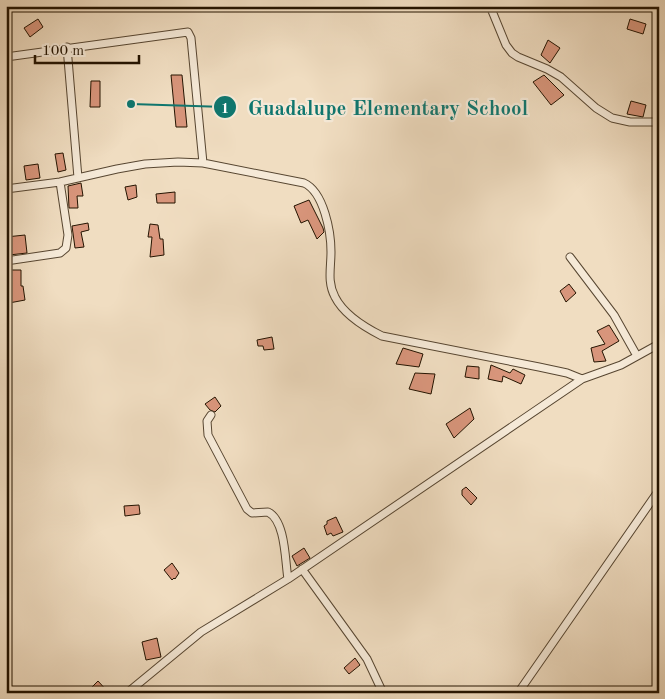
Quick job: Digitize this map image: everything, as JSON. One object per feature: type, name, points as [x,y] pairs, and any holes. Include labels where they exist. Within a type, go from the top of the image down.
[{"type":"street","points":[[490,6],[506,45],[512,53],[561,77],[607,116],[630,122],[659,122]]},
{"type":"street","points":[[6,57],[67,47],[188,32],[191,38],[203,163]]},
{"type":"street","points":[[67,47],[78,178]]},
{"type":"street","points":[[6,189],[60,182],[145,164],[203,163],[308,184],[319,199],[328,223],[331,255],[329,273],[334,297],[341,308],[372,331],[382,336],[567,373],[582,379]]},
{"type":"street","points":[[6,261],[60,253],[66,248],[68,235],[60,182]]},
{"type":"street","points":[[570,257],[614,315],[637,356]]},
{"type":"street","points":[[128,693],[201,632],[288,580],[582,379],[616,368],[659,344]]},
{"type":"street","points":[[211,415],[207,421],[208,435],[247,509],[252,513],[268,512],[281,529],[288,580]]},
{"type":"street","points":[[518,693],[659,490]]},
{"type":"street","points":[[302,569],[367,659],[383,693]]},
{"type":"building","points":[[38,19],[43,27],[30,37],[24,28]]},
{"type":"building","points":[[630,19],[646,24],[643,34],[627,29]]},
{"type":"building","points":[[548,40],[560,48],[550,63],[541,55]]},
{"type":"building","points":[[171,75],[182,75],[187,127],[176,127]]},
{"type":"building","points":[[544,75],[564,95],[551,105],[533,82]]},
{"type":"building","points":[[91,81],[100,81],[100,107],[90,107]]},
{"type":"building","points":[[631,101],[646,105],[643,117],[627,114]]},
{"type":"building","points":[[63,153],[66,170],[58,172],[55,154]]},
{"type":"building","points":[[38,164],[40,178],[26,180],[24,166]]},
{"type":"building","points":[[81,183],[83,196],[77,196],[78,208],[69,208],[68,186]]},
{"type":"building","points":[[136,185],[137,197],[128,200],[125,187]]},
{"type":"building","points":[[175,192],[175,203],[157,203],[156,194]]},
{"type":"building","points":[[309,200],[324,232],[317,239],[308,220],[301,223],[294,206]]},
{"type":"building","points":[[88,223],[89,230],[81,232],[84,247],[75,248],[72,226]]},
{"type":"building","points":[[150,224],[158,225],[160,239],[163,239],[164,255],[150,257],[152,237],[148,237]]},
{"type":"building","points":[[25,235],[27,253],[9,255],[6,237]]},
{"type":"building","points":[[7,270],[21,270],[21,286],[23,286],[25,300],[9,303],[6,289],[8,289]]},
{"type":"building","points":[[569,284],[576,293],[566,302],[560,291]]},
{"type":"building","points":[[609,325],[619,341],[602,351],[606,361],[594,362],[591,348],[605,344],[597,331]]},
{"type":"building","points":[[272,337],[274,349],[264,350],[263,346],[258,346],[257,340]]},
{"type":"building","points":[[403,348],[423,354],[419,367],[396,364]]},
{"type":"building","points":[[491,365],[510,373],[513,369],[525,375],[521,384],[503,376],[502,382],[488,379]]},
{"type":"building","points":[[467,366],[479,367],[479,379],[465,377]]},
{"type":"building","points":[[415,373],[435,374],[431,394],[409,389]]},
{"type":"building","points":[[215,397],[221,406],[215,412],[210,410],[205,404]]},
{"type":"building","points":[[470,408],[474,419],[454,438],[446,424]]},
{"type":"building","points":[[466,487],[477,498],[471,505],[462,495],[462,490]]},
{"type":"building","points":[[139,505],[140,514],[125,516],[124,506]]},
{"type":"building","points":[[336,517],[343,532],[333,536],[331,533],[327,535],[324,526],[327,524],[327,521]]},
{"type":"building","points":[[304,548],[310,558],[297,566],[292,556]]},
{"type":"building","points":[[172,563],[179,573],[172,580],[164,570]]},
{"type":"building","points":[[157,638],[161,657],[146,660],[142,642]]},
{"type":"building","points":[[355,658],[360,665],[349,674],[344,668]]},
{"type":"building","points":[[98,681],[109,693],[86,693]]},
{"type":"place","name":"Guadalupe Elementary School","points":[[131,104]]}]
